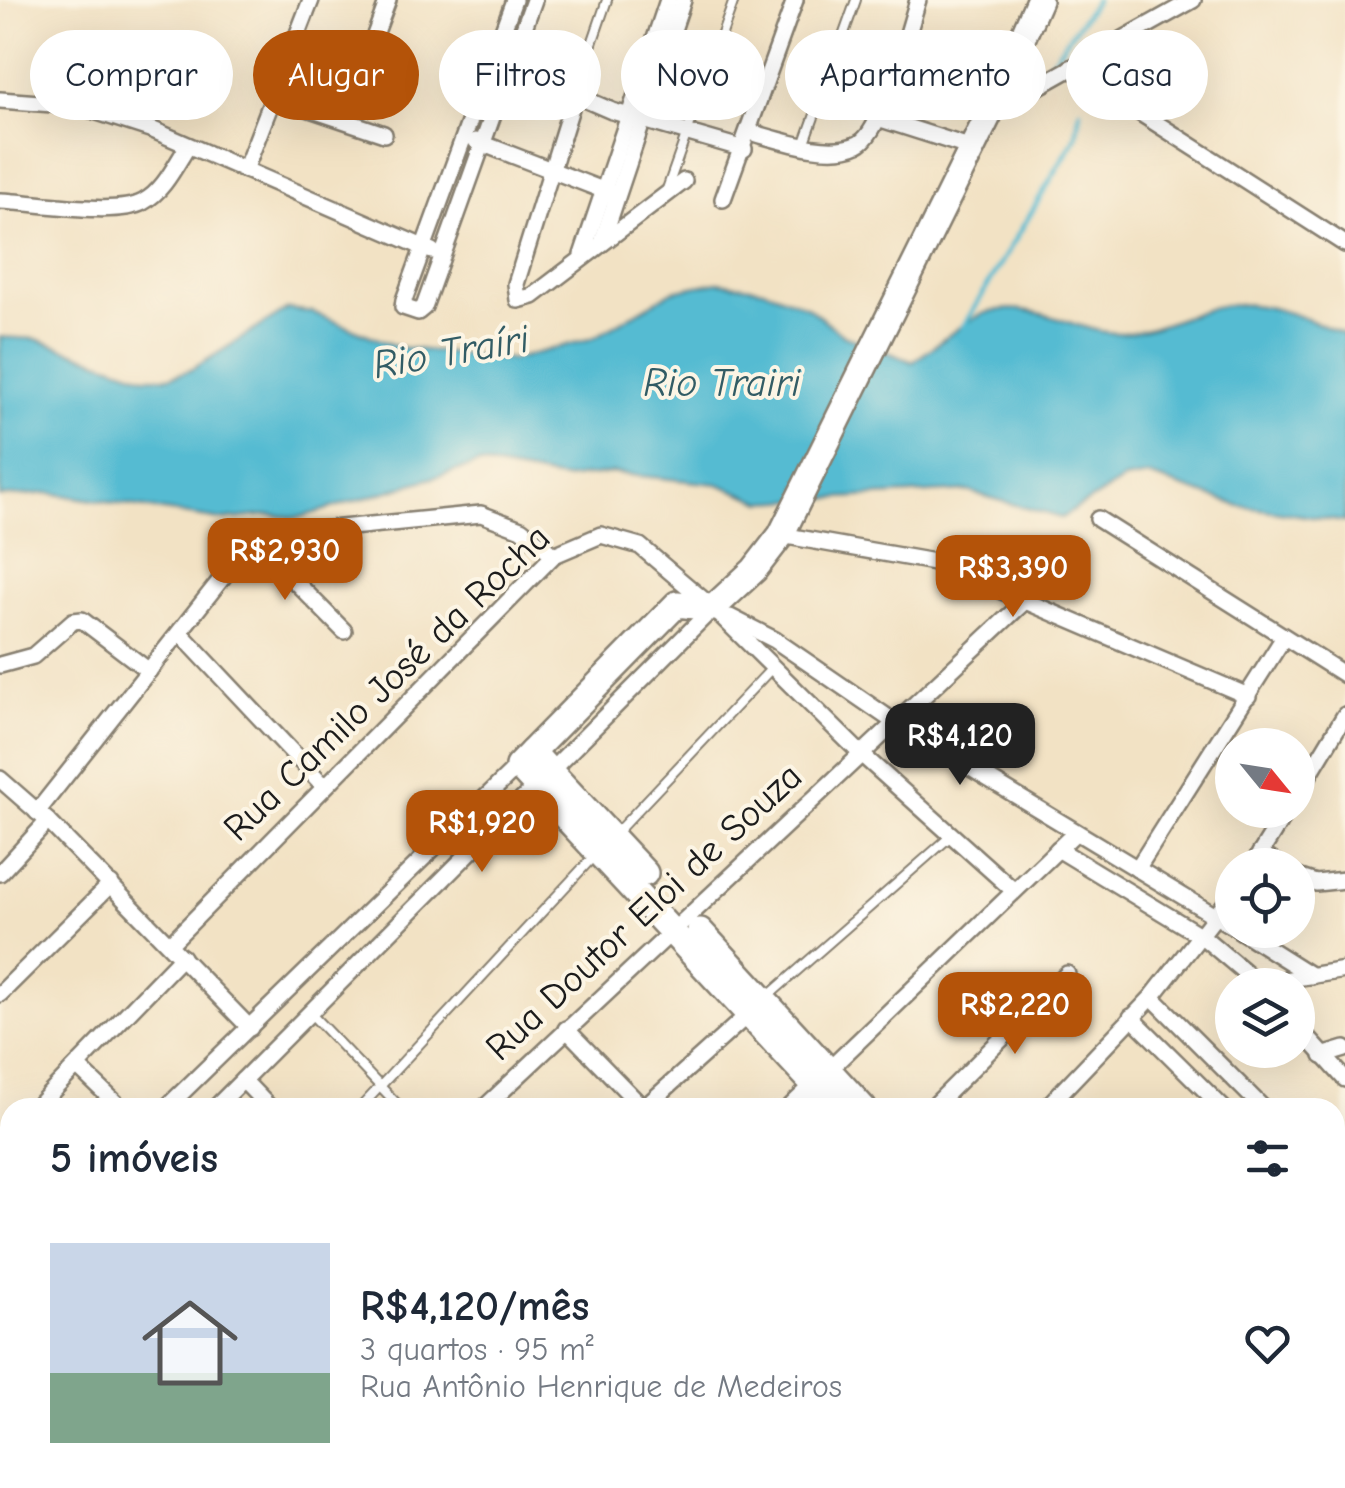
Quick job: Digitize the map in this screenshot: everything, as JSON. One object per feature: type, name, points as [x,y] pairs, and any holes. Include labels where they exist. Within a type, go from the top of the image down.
[{"type":"main road","points":[[1026,30],[1039,0]]},
{"type":"main road","points":[[848,1098],[821,1078],[525,759],[677,604],[713,608],[754,570],[786,526],[986,120]]},
{"type":"main road","points":[[821,1078],[831,1098]]},
{"type":"street","points":[[300,30],[312,0]]},
{"type":"street","points":[[377,30],[388,0]]},
{"type":"street","points":[[503,30],[514,0]]},
{"type":"street","points":[[523,30],[534,0]]},
{"type":"street","points":[[662,30],[668,0]]},
{"type":"street","points":[[669,30],[683,0]]},
{"type":"street","points":[[723,199],[744,150],[795,0]]},
{"type":"street","points":[[750,132],[804,145],[856,146],[874,124],[918,0]]},
{"type":"street","points":[[1139,30],[1193,0]]},
{"type":"street","points":[[0,100],[79,106],[188,146],[442,256]]},
{"type":"street","points":[[245,170],[265,120]]},
{"type":"street","points":[[347,120],[384,134]]},
{"type":"street","points":[[468,120],[403,303],[408,311],[422,309],[490,120]]},
{"type":"street","points":[[568,120],[514,296],[524,301],[582,254],[684,182]]},
{"type":"street","points":[[582,254],[610,193],[635,120]]},
{"type":"street","points":[[643,120],[744,150]]},
{"type":"street","points":[[1151,120],[1345,244]]},
{"type":"street","points":[[874,124],[969,154]]},
{"type":"street","points":[[462,136],[610,193]]},
{"type":"street","points":[[0,201],[117,208],[142,203],[160,187],[188,146]]},
{"type":"street","points":[[603,240],[610,193]]},
{"type":"street","points":[[0,873],[231,564],[258,544],[326,528],[481,514],[521,529],[554,555]]},
{"type":"street","points":[[1098,520],[1345,675]]},
{"type":"street","points":[[786,526],[934,562],[1248,696]]},
{"type":"street","name":"Rua Camilo José da Rocha","points":[[170,944],[554,555],[589,538],[612,534],[640,546],[713,608]]},
{"type":"street","points":[[258,544],[344,631]]},
{"type":"street","name":"Rua Doutor Eloi de Souza","points":[[494,1098],[1026,600]]},
{"type":"street","points":[[713,608],[860,752],[1013,890]]},
{"type":"street","points":[[713,608],[776,640],[893,721],[1215,915]]},
{"type":"street","points":[[224,1098],[545,781],[713,608]]},
{"type":"street","points":[[0,665],[26,660],[78,620],[149,672]]},
{"type":"street","points":[[180,633],[324,786]]},
{"type":"street","points":[[1136,869],[1284,637]]},
{"type":"street","points":[[1315,765],[1345,716]]},
{"type":"street","points":[[176,1098],[525,759]]},
{"type":"street","points":[[0,780],[43,816],[250,1028]]},
{"type":"street","points":[[800,1098],[1076,832]]},
{"type":"street","points":[[1058,849],[1203,937],[1239,968]]},
{"type":"street","points":[[1315,884],[1345,880]]},
{"type":"street","points":[[0,994],[111,884]]},
{"type":"street","points":[[1055,1098],[1203,937],[1215,931]]},
{"type":"street","points":[[1268,948],[1299,968]]},
{"type":"street","points":[[47,1098],[182,958]]},
{"type":"street","points":[[1315,975],[1345,970]]},
{"type":"street","points":[[942,1098],[1066,974]]},
{"type":"street","points":[[1152,997],[1254,1098]]},
{"type":"street","points":[[655,1098],[757,1007]]},
{"type":"street","points":[[1131,1017],[1213,1098]]},
{"type":"street","points":[[566,1029],[634,1098]]},
{"type":"street","points":[[1315,1048],[1345,1079]]},
{"type":"street","points":[[1322,1056],[1345,1049]]},
{"type":"street","points":[[79,1068],[110,1098]]},
{"type":"street","points":[[243,1080],[260,1098]]},
{"type":"lane","points":[[598,30],[608,0]]},
{"type":"lane","points":[[664,196],[734,0]]},
{"type":"lane","points":[[804,145],[856,0]]},
{"type":"lane","points":[[369,1098],[772,668]]},
{"type":"lane","points":[[757,1007],[952,835]]},
{"type":"lane","points":[[311,1014],[391,1098]]},
{"type":"water","name":"Rio Trairi","points":[[718,282],[763,289],[806,306],[843,335],[913,362],[971,320],[1007,309],[1124,333],[1241,304],[1277,309],[1312,321],[1345,335],[1345,522],[1240,506],[1148,476],[1124,480],[1061,518],[967,491],[763,502],[718,484],[611,473],[563,479],[479,464],[298,518],[270,515],[221,520],[49,493],[0,497],[0,337],[36,339],[146,377],[169,377],[191,370],[288,309],[312,312],[397,347],[512,360],[593,338],[673,291]]},
{"type":"waterway","points":[[1046,69],[1096,0]]},
{"type":"waterway","points":[[959,334],[1076,137],[1079,120]]},
{"type":"water label","name":"Rio Traíri","points":[[451,352]]}]
